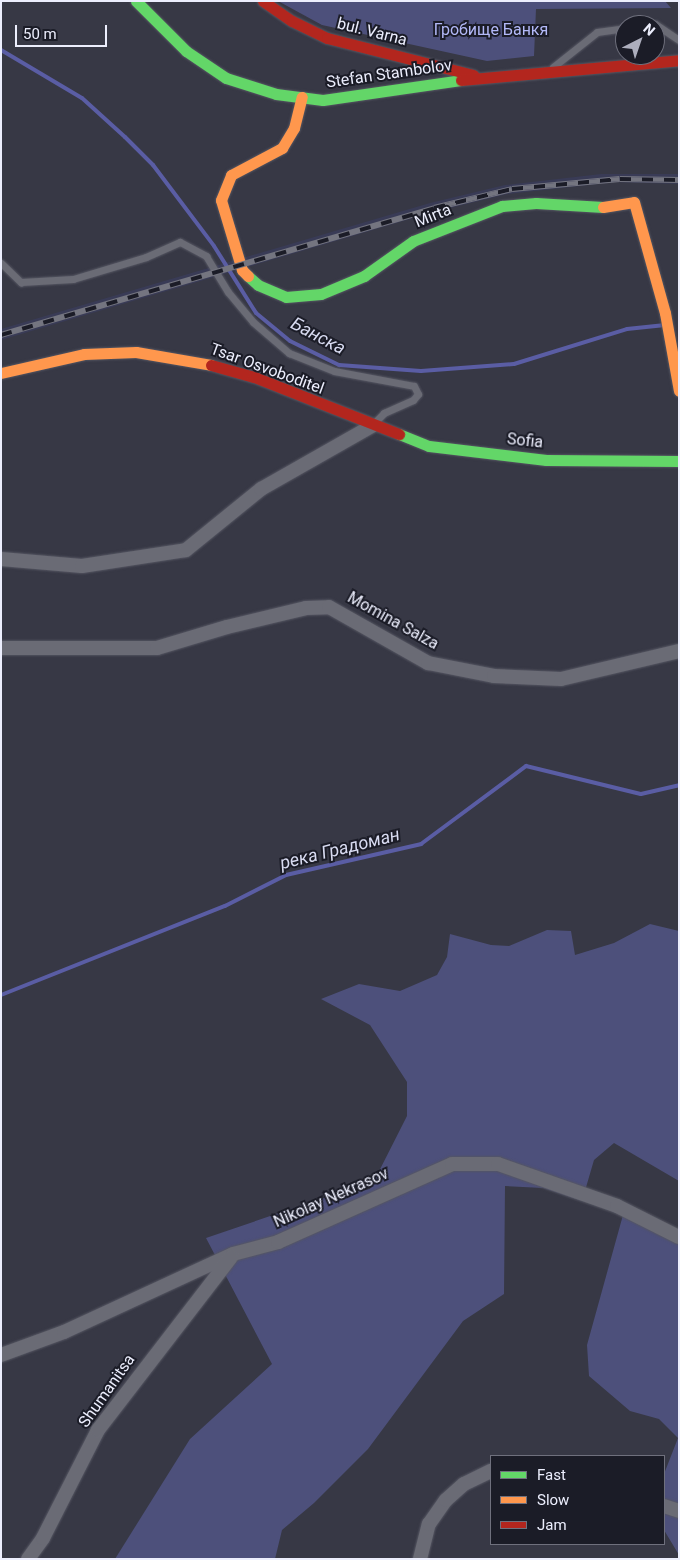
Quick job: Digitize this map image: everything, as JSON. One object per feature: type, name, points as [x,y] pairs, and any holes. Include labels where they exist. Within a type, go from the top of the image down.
[{"type":"street","name":"Stefan Stambolov","points":[[136,1],[186,51],[226,78],[276,94],[302,98],[323,100],[481,77],[679,60]]},
{"type":"street","name":"bul. Varna","points":[[263,1],[292,21],[327,38],[481,77]]},
{"type":"street","name":"Mirta","points":[[302,98],[294,128],[282,148],[230,175],[221,200],[242,270],[258,284],[286,297],[321,294],[364,276],[413,242],[502,206],[536,202],[596,208],[634,202],[665,313],[679,390]]},
{"type":"street","name":"Tsar Osvoboditel","points":[[1,373],[84,354],[136,352],[193,360],[254,377],[372,426]]},
{"type":"street","name":"Sofia","points":[[372,426],[428,446],[546,460],[679,461]]},
{"type":"street","points":[[1,559],[82,566],[186,550],[261,489],[372,426]]},
{"type":"street","name":"Momina Salza","points":[[1,648],[157,648],[236,624],[306,608],[329,607],[428,663],[494,676],[561,679],[679,650]]},
{"type":"street","name":"Nikolay Nekrasov","points":[[1,1355],[64,1332],[233,1254],[278,1242],[452,1164],[498,1164],[617,1206],[679,1237]]},
{"type":"street","name":"Shumanitsa","points":[[28,1559],[43,1538],[98,1430],[233,1254]]},
{"type":"street","points":[[420,1559],[429,1524],[446,1500],[464,1484],[490,1471]]},
{"type":"street","points":[[665,1506],[679,1511]]},
{"type":"lane","points":[[549,70],[597,32],[615,29]]},
{"type":"lane","points":[[665,31],[679,40]]},
{"type":"lane","points":[[1,262],[21,282],[73,279],[146,257],[180,242],[206,256],[228,292],[253,322],[289,353],[334,372],[414,386],[418,394],[414,400],[384,413],[372,426]]},
{"type":"shaded area","points":[[601,174],[679,174],[679,184],[615,182],[507,194],[430,213],[1,340],[1,329],[430,203],[505,185]]},
{"type":"green space","name":"Гробище Банкя","points":[[278,1],[665,1],[671,8],[536,9],[534,56],[487,61],[322,25]]},
{"type":"green space","points":[[650,924],[679,931],[679,1181],[614,1143],[594,1160],[582,1201],[543,1188],[505,1186],[504,1294],[463,1321],[368,1449],[314,1503],[282,1530],[275,1559],[115,1559],[190,1439],[272,1364],[206,1238],[320,1199],[370,1189],[407,1116],[407,1082],[370,1025],[321,999],[359,984],[400,991],[437,975],[447,957],[450,934],[491,945],[509,946],[547,930],[571,931],[575,955],[614,943]]},
{"type":"green space","points":[[623,1215],[679,1238],[679,1555],[665,1532],[665,1471],[678,1438],[659,1419],[630,1411],[589,1376],[587,1345]]},
{"type":"waterway","name":"Банска","points":[[1,50],[82,98],[125,137],[153,165],[214,246],[256,313],[290,341],[339,365],[421,371],[514,364],[627,329],[663,325]]},
{"type":"waterway","name":"река Градоман","points":[[1,995],[225,906],[286,875],[421,844],[526,766],[641,794],[679,785]]},
{"type":"railway","points":[[1,335],[434,208],[512,189],[620,179],[679,180]]},
{"type":"traffic: fast","points":[[136,1],[186,51],[226,78],[276,94],[323,100],[461,80]]},
{"type":"traffic: fast","points":[[248,276],[258,285],[286,297],[321,294],[364,276],[413,241],[502,206],[536,203],[603,207]]},
{"type":"traffic: fast","points":[[399,434],[429,446],[546,460],[679,461]]},
{"type":"traffic: slow","points":[[248,276],[242,270],[221,200],[231,175],[282,148],[294,128],[302,97]]},
{"type":"traffic: slow","points":[[603,207],[634,202],[665,313],[679,391]]},
{"type":"traffic: slow","points":[[1,373],[84,354],[136,352],[211,365]]},
{"type":"traffic: jam","points":[[263,1],[292,21],[327,38],[473,75]]},
{"type":"traffic: jam","points":[[461,80],[679,60]]},
{"type":"traffic: jam","points":[[211,365],[254,377],[399,434]]}]
